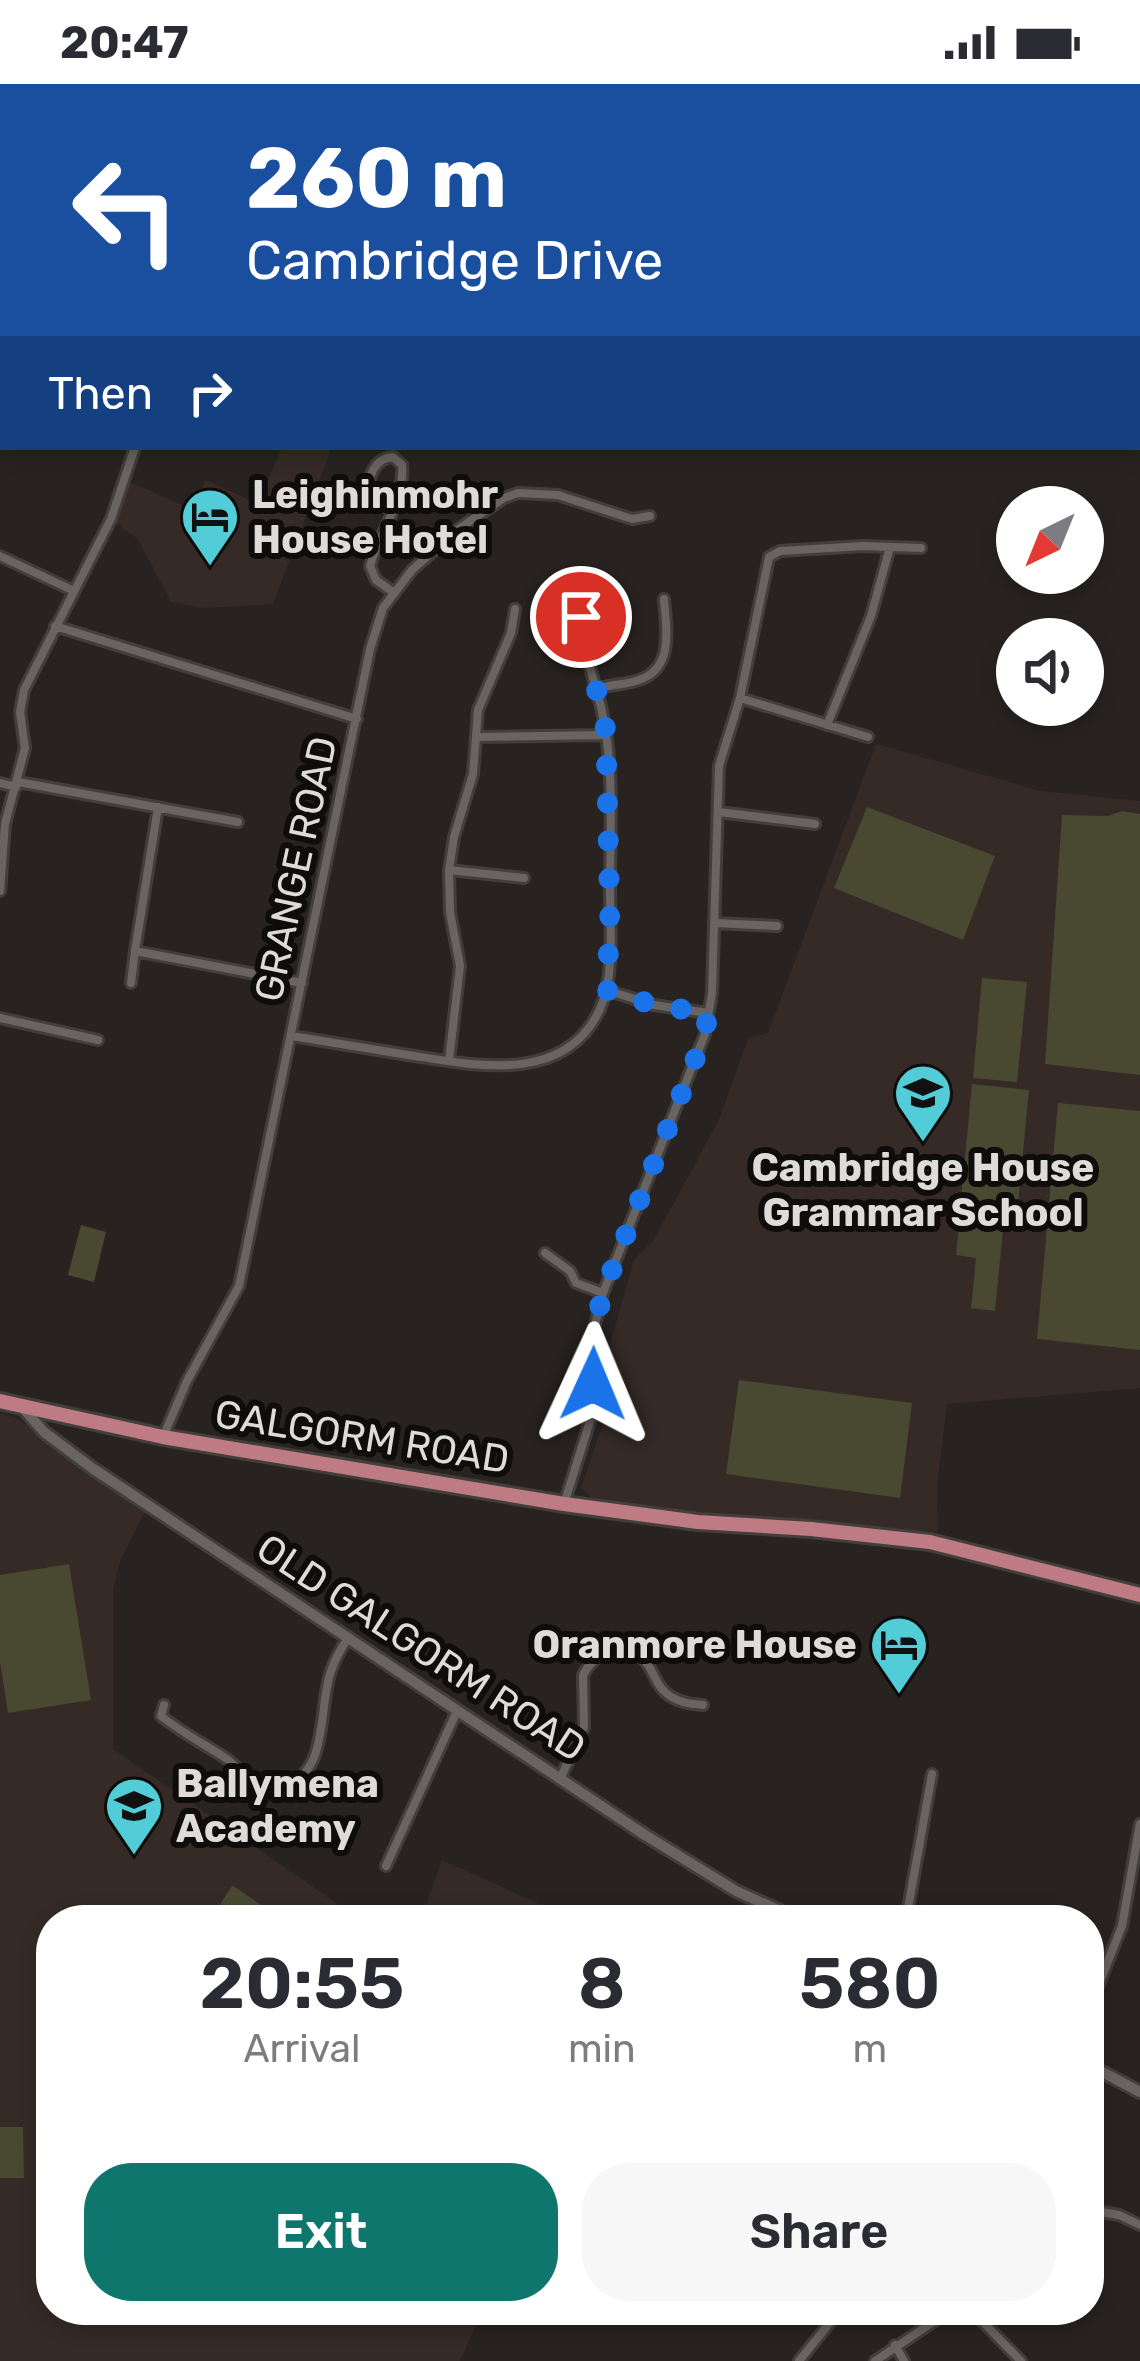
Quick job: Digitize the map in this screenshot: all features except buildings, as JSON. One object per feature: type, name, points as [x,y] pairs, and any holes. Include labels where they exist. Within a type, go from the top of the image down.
[{"type":"main road","name":"GALGORM ROAD","points":[[0,1401],[163,1437],[564,1504],[698,1522],[930,1542],[1140,1595]]},
{"type":"street","points":[[0,891],[5,824],[25,748],[20,712],[24,690],[111,519],[134,450]]},
{"type":"street","points":[[392,513],[368,488],[373,470],[387,458],[399,460],[404,472],[392,513],[370,566],[376,580],[393,592]]},
{"type":"street","name":"GRANGE ROAD","points":[[163,1437],[187,1381],[239,1286],[376,622],[393,592],[457,530],[504,498],[518,493],[558,495],[632,520],[650,516]]},
{"type":"street","points":[[827,725],[871,616],[890,547]]},
{"type":"street","points":[[564,1504],[590,1421],[593,1333],[603,1293],[705,1034],[715,923],[718,766],[740,698],[769,557],[781,550],[920,548]]},
{"type":"street","points":[[0,556],[74,591]]},
{"type":"street","points":[[596,689],[642,679],[659,663],[666,648],[664,599]]},
{"type":"street","points":[[292,1036],[485,1067],[514,1066],[567,1048],[590,1025],[606,990],[610,928],[606,735],[581,617],[588,609],[602,606]]},
{"type":"street","points":[[449,1061],[460,966],[450,912],[449,870],[473,774],[481,700],[511,633],[515,609]]},
{"type":"street","points":[[55,626],[357,719]]},
{"type":"street","points":[[740,698],[868,737]]},
{"type":"street","points":[[476,737],[606,735]]},
{"type":"street","points":[[0,783],[238,822]]},
{"type":"street","points":[[131,982],[158,807]]},
{"type":"street","points":[[719,812],[815,824]]},
{"type":"street","points":[[449,870],[524,878]]},
{"type":"street","points":[[715,923],[777,926]]},
{"type":"street","points":[[135,951],[302,983]]},
{"type":"street","points":[[606,990],[654,1005],[708,1013]]},
{"type":"street","points":[[0,1018],[98,1040]]},
{"type":"street","points":[[545,1253],[570,1271],[576,1283],[603,1293]]},
{"type":"street","name":"OLD GALGORM ROAD","points":[[22,1407],[44,1432],[92,1468],[457,1711],[736,1891],[767,1905]]},
{"type":"street","points":[[164,1705],[161,1716],[229,1760],[259,1786],[275,1791],[284,1788],[300,1778],[314,1760],[327,1673],[349,1637]]},
{"type":"street","points":[[561,1777],[584,1727],[583,1675],[601,1654],[620,1648],[634,1652],[646,1661],[667,1694],[703,1705]]},
{"type":"street","points":[[386,1866],[457,1711]]},
{"type":"street","points":[[909,1905],[932,1774]]},
{"type":"street","points":[[1104,1971],[1122,1925],[1140,1824]]},
{"type":"street","points":[[1104,2074],[1140,2092]]},
{"type":"street","points":[[1104,2212],[1140,2225]]},
{"type":"street","points":[[799,2361],[828,2325]]},
{"type":"street","points":[[875,2361],[927,2325]]},
{"type":"street","points":[[986,2325],[1021,2361]]},
{"type":"street","points":[[895,2345],[904,2361]]},
{"type":"shaded area","points":[[281,450],[331,450],[273,604],[203,608],[171,602],[138,539],[115,523],[128,481],[191,509],[206,480],[258,504]]},
{"type":"shaded area","name":"Cambridge House Grammar School","points":[[876,744],[1041,791],[1140,801],[1140,1388],[947,1404],[937,1486],[938,1532],[708,1514],[590,1497],[581,1488],[605,1418],[609,1348],[634,1260],[653,1241],[718,1122],[748,1039],[768,1033]]},
{"type":"shaded area","name":"Ballymena Academy","points":[[0,1413],[17,1418],[149,1513],[143,1515],[121,1559],[113,1589],[113,1749],[339,1905],[36,1905],[36,2325],[476,2325],[460,2361],[0,2361]]},
{"type":"shaded area","points":[[442,1860],[542,1905],[426,1905]]},
{"type":"green space","points":[[867,807],[995,856],[963,940],[834,888]]},
{"type":"green space","points":[[1122,811],[1140,814],[1140,1075],[1045,1064],[1062,815],[1108,816]]},
{"type":"green space","points":[[982,978],[1027,982],[1017,1082],[973,1078]]},
{"type":"green space","points":[[972,1084],[1029,1090],[1018,1204],[961,1199]]},
{"type":"green space","points":[[1058,1103],[1140,1111],[1140,1350],[1037,1339]]},
{"type":"green space","points":[[961,1205],[1005,1209],[995,1311],[971,1308],[976,1258],[956,1255]]},
{"type":"green space","points":[[81,1225],[106,1232],[94,1282],[68,1275]]},
{"type":"green space","points":[[739,1380],[912,1403],[900,1498],[726,1474]]},
{"type":"green space","points":[[69,1564],[91,1700],[8,1713],[0,1662],[0,1575]]},
{"type":"green space","points":[[233,1886],[262,1905],[220,1905]]},
{"type":"green space","points":[[0,2127],[23,2127],[24,2178],[0,2178]]},
{"type":"place","name":"Leighinmohr House Hotel","points":[[210,568]]},
{"type":"place","name":"Cambridge House Grammar School","points":[[923,1144]]},
{"type":"place","name":"Oranmore House","points":[[899,1696]]},
{"type":"place","name":"Ballymena Academy","points":[[134,1857]]},
{"type":"route","points":[[581,617],[606,735],[610,928],[606,990],[654,1005],[708,1013],[705,1034],[603,1293],[593,1333],[593,1384]]}]
